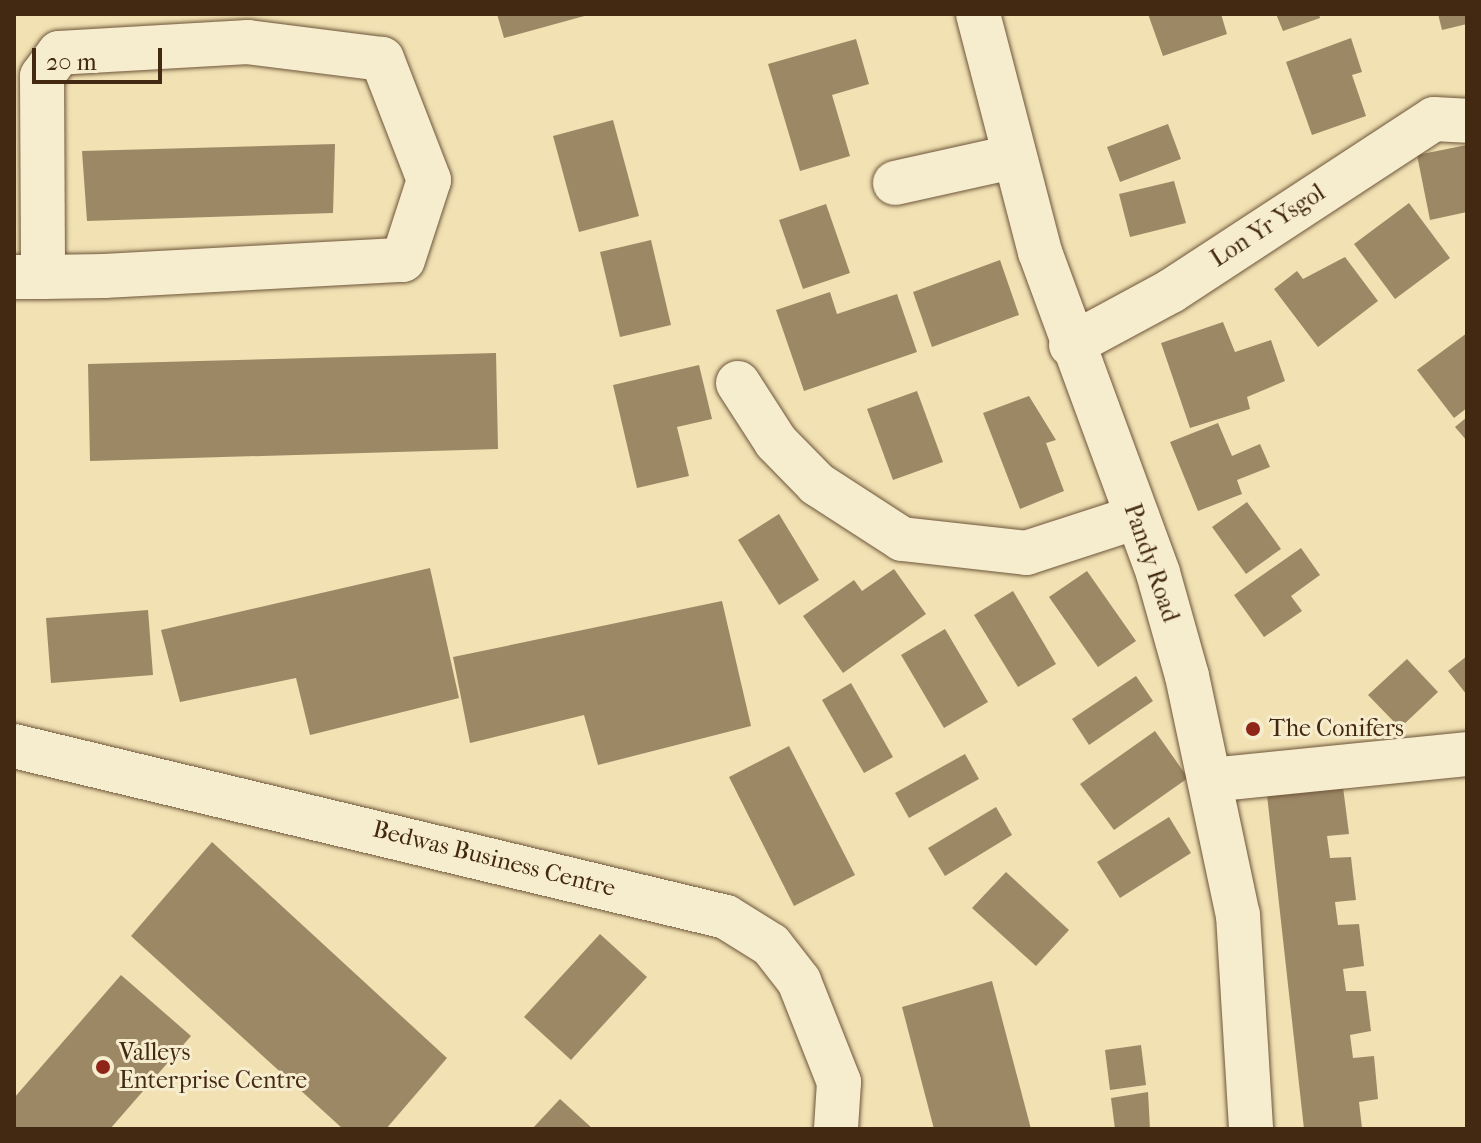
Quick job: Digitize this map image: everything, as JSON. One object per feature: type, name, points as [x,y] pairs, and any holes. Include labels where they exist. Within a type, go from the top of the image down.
[{"type":"street","name":"Pandy Road","points":[[978,14],[1012,157],[1071,345],[1137,517],[1175,632],[1211,780],[1238,915],[1251,1129]]},
{"type":"street","points":[[248,42],[382,59],[429,180],[403,260],[29,277],[42,76],[59,53],[248,42]]},
{"type":"street","name":"Lon Yr Ysgol","points":[[1071,345],[1171,291],[1434,119],[1467,121]]},
{"type":"street","points":[[895,183],[1012,157]]},
{"type":"street","points":[[738,383],[776,442],[817,484],[902,539],[1026,553],[1137,517]]},
{"type":"street","name":"Bedwas Business Centre","points":[[14,746],[726,917],[771,945],[799,981],[839,1082],[836,1129]]},
{"type":"street","points":[[1211,780],[1467,754]]},
{"type":"building","points":[[497,14],[588,14],[588,15],[504,38]]},
{"type":"building","points":[[1148,14],[1221,14],[1227,34],[1163,56]]},
{"type":"building","points":[[1276,14],[1319,14],[1320,18],[1283,31]]},
{"type":"building","points":[[1438,14],[1467,14],[1467,24],[1442,30]]},
{"type":"building","points":[[1351,38],[1362,72],[1352,75],[1366,116],[1312,135],[1286,62]]},
{"type":"building","points":[[856,39],[869,84],[832,95],[850,156],[800,171],[768,64]]},
{"type":"building","points":[[613,120],[639,216],[579,232],[553,136]]},
{"type":"building","points":[[1168,124],[1181,159],[1120,182],[1107,147]]},
{"type":"building","points":[[335,144],[333,213],[87,221],[82,151]]},
{"type":"building","points":[[1467,145],[1467,212],[1430,220],[1417,155]]},
{"type":"building","points":[[1174,181],[1186,223],[1130,237],[1119,194]]},
{"type":"building","points":[[1409,203],[1450,258],[1395,299],[1354,244]]},
{"type":"building","points":[[826,204],[850,273],[803,289],[779,220]]},
{"type":"building","points":[[651,240],[671,325],[620,337],[600,252]]},
{"type":"building","points":[[1345,257],[1378,301],[1318,347],[1274,289],[1297,271],[1303,279]]},
{"type":"building","points":[[1000,260],[1019,315],[932,347],[913,292]]},
{"type":"building","points":[[830,292],[837,314],[897,294],[917,352],[804,391],[776,310]]},
{"type":"building","points":[[1223,322],[1235,352],[1271,340],[1285,381],[1247,397],[1250,409],[1190,428],[1161,343]]},
{"type":"building","points":[[1467,333],[1467,408],[1454,418],[1417,370]]},
{"type":"building","points":[[496,353],[498,449],[90,461],[88,364]]},
{"type":"building","points":[[699,365],[712,419],[677,427],[689,476],[637,488],[613,385]]},
{"type":"building","points":[[917,391],[943,462],[893,480],[867,409]]},
{"type":"building","points":[[1029,396],[1056,440],[1046,443],[1064,491],[1020,509],[983,413]]},
{"type":"building","points":[[1467,417],[1467,441],[1455,427]]},
{"type":"building","points":[[1218,423],[1232,456],[1260,444],[1270,467],[1237,480],[1242,494],[1198,511],[1170,442]]},
{"type":"building","points":[[1247,502],[1281,549],[1246,574],[1212,527]]},
{"type":"building","points":[[779,514],[819,580],[779,605],[738,540]]},
{"type":"building","points":[[1301,548],[1320,575],[1291,596],[1302,611],[1264,637],[1234,595]]},
{"type":"building","points":[[430,568],[459,698],[310,735],[296,678],[180,702],[161,630]]},
{"type":"building","points":[[894,569],[926,614],[843,673],[803,616],[854,580],[862,591]]},
{"type":"building","points":[[1087,571],[1136,641],[1098,667],[1049,597]]},
{"type":"building","points":[[1013,591],[1056,664],[1018,687],[974,615]]},
{"type":"building","points":[[722,601],[751,726],[598,765],[584,715],[470,743],[453,657]]},
{"type":"building","points":[[148,610],[153,675],[51,683],[46,618]]},
{"type":"building","points":[[945,629],[988,702],[944,728],[901,655]]},
{"type":"building","points":[[1467,656],[1467,695],[1448,671]]},
{"type":"building","points":[[1407,659],[1438,692],[1400,728],[1368,695]]},
{"type":"building","points":[[1136,676],[1153,701],[1089,745],[1072,719]]},
{"type":"building","points":[[851,683],[893,757],[864,773],[822,700]]},
{"type":"building","points":[[1155,731],[1188,778],[1114,830],[1080,784]]},
{"type":"building","points":[[789,746],[855,875],[794,906],[729,777]]},
{"type":"building","points":[[965,754],[979,779],[909,818],[895,793]]},
{"type":"building","points":[[1266,786],[1343,787],[1349,834],[1327,836],[1330,858],[1351,857],[1356,900],[1335,902],[1338,925],[1359,924],[1364,966],[1343,969],[1346,991],[1366,991],[1371,1031],[1350,1035],[1353,1058],[1374,1056],[1378,1099],[1359,1102],[1362,1128],[1382,1129],[1304,1129]]},
{"type":"building","points":[[996,807],[1012,835],[945,876],[928,848]]},
{"type":"building","points":[[1169,817],[1191,853],[1120,898],[1097,862]]},
{"type":"building","points":[[212,842],[447,1058],[386,1129],[343,1129],[131,936]]},
{"type":"building","points":[[1006,872],[1069,930],[1036,966],[972,908]]},
{"type":"building","points":[[600,934],[647,977],[571,1060],[524,1017]]},
{"type":"building","name":"Valleys Enterprise Centre","points":[[121,975],[191,1036],[110,1129],[14,1129],[14,1098]]},
{"type":"building","points":[[992,981],[1031,1129],[934,1129],[902,1007]]},
{"type":"building","points":[[1141,1045],[1146,1085],[1110,1090],[1105,1050]]},
{"type":"building","points":[[1148,1092],[1150,1129],[1115,1129],[1111,1098]]},
{"type":"building","points":[[560,1099],[593,1129],[532,1129]]},
{"type":"place","name":"The Conifers","points":[[1253,729]]},
{"type":"place","name":"Valleys Enterprise Centre","points":[[103,1067]]}]
